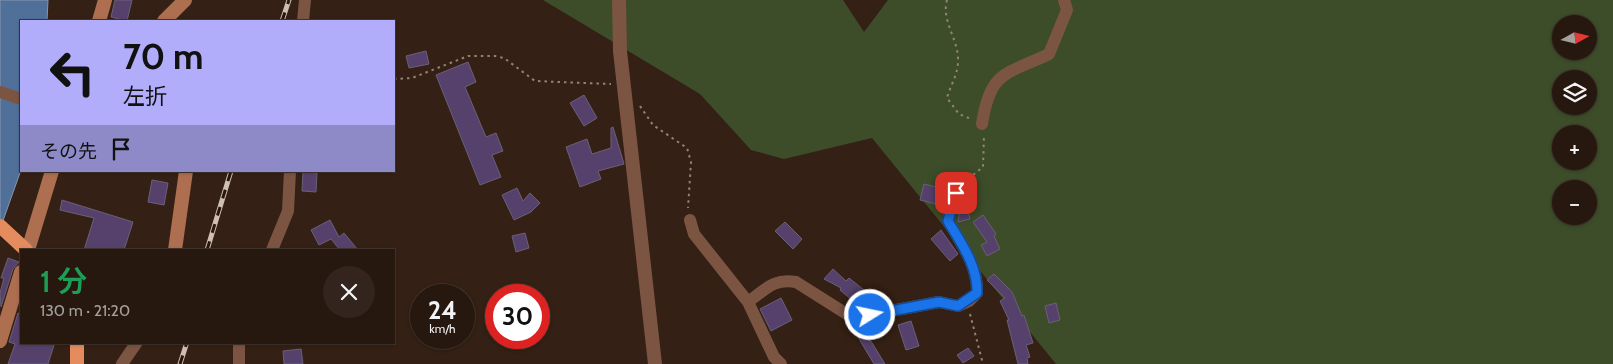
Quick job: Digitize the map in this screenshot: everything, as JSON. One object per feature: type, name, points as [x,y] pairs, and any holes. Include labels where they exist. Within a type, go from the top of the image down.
[{"type":"highway","points":[[0,226],[26,249]]},
{"type":"highway","points":[[77,344],[77,364]]},
{"type":"main road","points":[[99,20],[105,0]]},
{"type":"main road","points":[[165,20],[185,0]]},
{"type":"main road","points":[[27,249],[52,172]]},
{"type":"main road","points":[[175,249],[186,172]]},
{"type":"main road","points":[[0,342],[20,275]]},
{"type":"street","points":[[303,20],[305,0]]},
{"type":"street","points":[[619,0],[620,50],[656,364]]},
{"type":"street","points":[[982,124],[985,99],[997,78],[1049,54],[1067,10],[1064,0]]},
{"type":"street","points":[[0,92],[20,99]]},
{"type":"street","points":[[272,249],[288,211],[290,172]]},
{"type":"street","points":[[748,302],[776,281],[786,280],[796,282],[853,318],[939,302],[958,306],[968,302],[977,293],[978,278],[948,221],[956,193]]},
{"type":"street","points":[[690,220],[694,234],[748,302],[774,358],[781,364]]},
{"type":"street","points":[[122,364],[136,344]]},
{"type":"street","points":[[238,344],[239,364]]},
{"type":"path","points":[[947,0],[949,30],[956,44],[958,61],[954,81],[947,98],[959,114],[982,124],[985,138],[983,167],[963,182],[956,193]]},
{"type":"path","points":[[395,79],[412,78],[468,56],[495,56],[504,58],[536,82],[618,86]]},
{"type":"path","points":[[638,103],[653,125],[687,148],[690,154],[690,220]]},
{"type":"path","points":[[968,302],[983,364]]},
{"type":"green space","points":[[543,0],[843,0],[864,32],[888,0],[1613,0],[1613,364],[1056,364],[872,138],[784,159],[751,150],[700,94]]},
{"type":"water","points":[[0,0],[48,0],[47,20],[20,20],[20,172],[0,229]]},
{"type":"building","points":[[115,0],[132,0],[127,20],[111,17]]},
{"type":"building","points":[[426,51],[429,64],[409,68],[406,56]]},
{"type":"building","points":[[468,62],[476,82],[465,87],[486,137],[496,133],[503,151],[492,155],[501,177],[480,185],[436,75]]},
{"type":"building","points":[[584,95],[597,118],[584,126],[570,103]]},
{"type":"building","points":[[613,127],[624,164],[598,171],[601,179],[580,187],[566,147],[587,139],[592,154],[611,148],[611,128]]},
{"type":"building","points":[[303,172],[317,173],[316,192],[302,191]]},
{"type":"building","points":[[152,180],[168,183],[164,205],[148,202]]},
{"type":"building","points":[[924,184],[948,190],[944,206],[920,200]]},
{"type":"building","points":[[517,188],[523,201],[530,193],[540,203],[531,212],[514,220],[502,195]]},
{"type":"building","points":[[62,200],[133,222],[124,249],[84,249],[94,218],[60,210]]},
{"type":"building","points":[[967,206],[970,219],[958,222],[960,208]]},
{"type":"building","points":[[983,215],[996,234],[994,236],[1000,249],[987,256],[981,245],[987,242],[973,222]]},
{"type":"building","points":[[330,220],[339,237],[344,233],[357,249],[339,249],[331,239],[319,245],[311,230]]},
{"type":"building","points":[[785,222],[802,239],[793,249],[775,231]]},
{"type":"building","points":[[941,230],[958,254],[950,261],[931,239]]},
{"type":"building","points":[[525,233],[529,248],[516,252],[512,236]]},
{"type":"building","points":[[8,258],[19,262],[13,269],[1,307],[0,293],[4,278],[1,278]]},
{"type":"building","points":[[833,269],[846,281],[849,278],[869,294],[859,306],[840,290],[841,288],[824,279]]},
{"type":"building","points":[[994,274],[1012,292],[1022,316],[1024,315],[1033,343],[1026,345],[1030,357],[1027,358],[1028,364],[1018,364],[1007,320],[1009,320],[1000,301],[1005,298],[987,280]]},
{"type":"building","points":[[781,298],[792,320],[771,331],[760,309]]},
{"type":"building","points":[[1056,303],[1060,320],[1049,323],[1045,306]]},
{"type":"building","points":[[18,313],[20,314],[20,344],[54,344],[48,364],[8,364],[15,344],[9,342]]},
{"type":"building","points":[[911,321],[919,346],[906,350],[898,325]]},
{"type":"building","points":[[861,325],[885,364],[874,364],[852,327]]},
{"type":"building","points":[[968,348],[974,356],[963,363],[957,355]]},
{"type":"building","points":[[301,349],[303,364],[284,364],[283,351]]},
{"type":"railway","points":[[282,20],[289,0]]},
{"type":"railway","points":[[207,249],[231,172]]},
{"type":"railway","points":[[180,364],[186,344]]},
{"type":"route","points":[[870,315],[939,302],[958,306],[969,301],[977,293],[978,278],[948,221],[956,193]]}]
